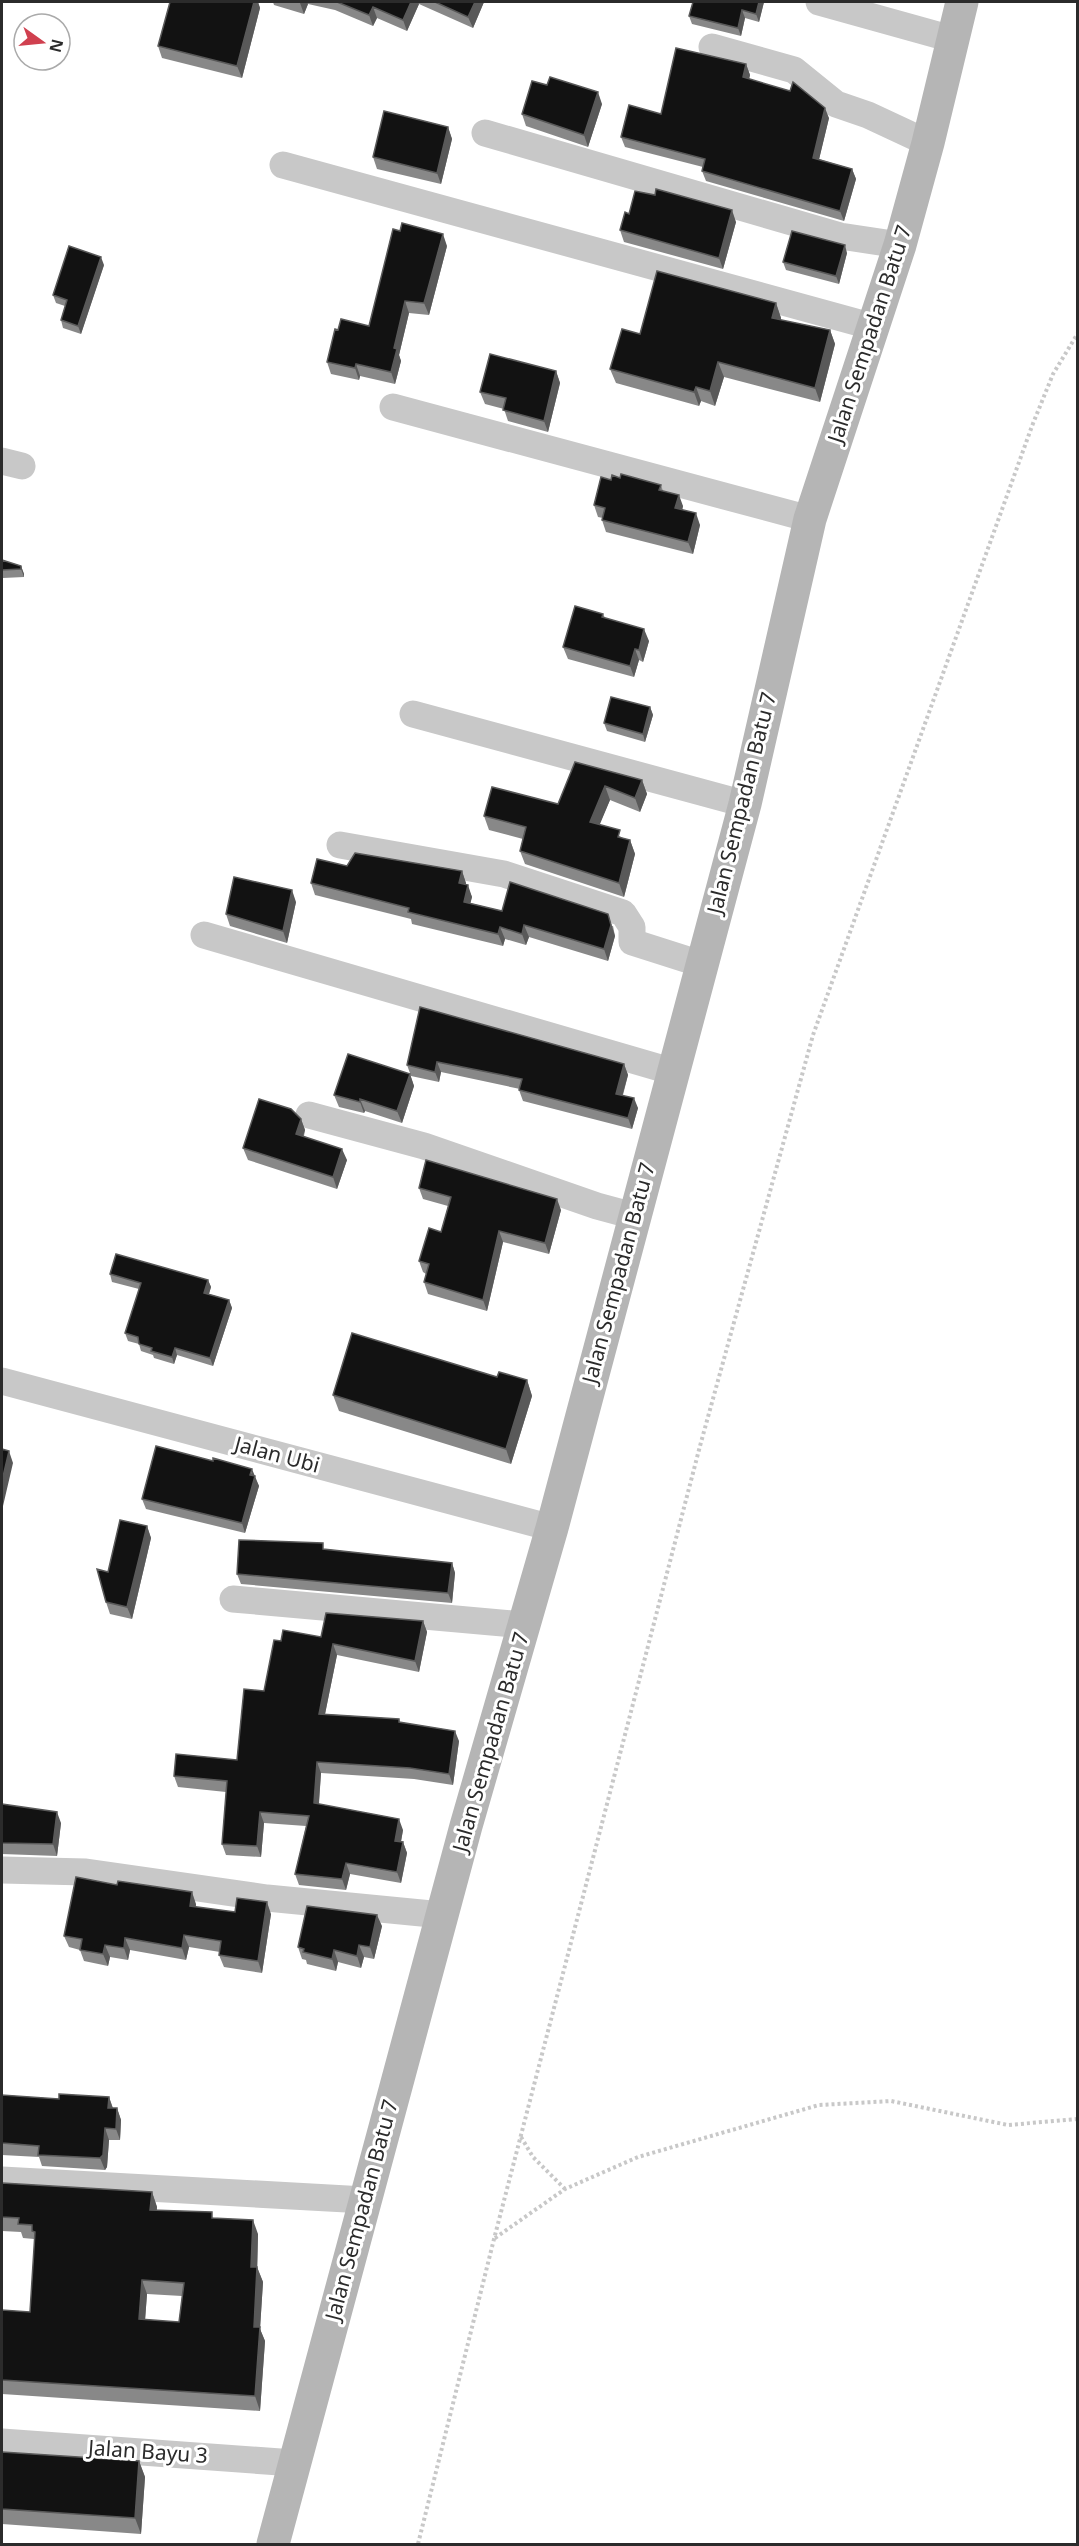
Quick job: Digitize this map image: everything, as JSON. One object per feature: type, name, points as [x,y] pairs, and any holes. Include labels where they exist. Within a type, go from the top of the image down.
[{"type":"street","points":[[819,2],[952,39]]},
{"type":"street","name":"Jalan Sempadan Batu 7","points":[[273,2544],[442,1915],[552,1528],[674,1072],[745,804],[810,519],[900,245],[928,143],[962,2]]},
{"type":"street","points":[[712,47],[794,70],[836,104],[928,143]]},
{"type":"street","points":[[485,133],[840,236],[900,245]]},
{"type":"street","points":[[284,165],[874,327]]},
{"type":"street","points":[[393,407],[810,519]]},
{"type":"street","points":[[413,714],[745,804]]},
{"type":"street","points":[[340,845],[504,874],[622,913],[632,927],[632,942],[701,964]]},
{"type":"street","points":[[204,935],[674,1072]]},
{"type":"street","points":[[309,1115],[424,1146],[597,1206],[634,1216]]},
{"type":"street","name":"Jalan Ubi","points":[[2,1381],[552,1528]]},
{"type":"street","points":[[233,1599],[524,1625]]},
{"type":"street","points":[[2,1870],[86,1872],[267,1898],[442,1915]]},
{"type":"street","points":[[2,2180],[365,2200]]},
{"type":"street","name":"Jalan Bayu 3","points":[[2,2442],[294,2463]]},
{"type":"path","points":[[418,2544],[494,2239],[700,1446],[813,1035],[1032,426],[1053,374],[1077,333]]},
{"type":"path","points":[[494,2239],[565,2189],[638,2157],[819,2105],[891,2101],[1008,2125],[1077,2119]]},
{"type":"path","points":[[521,2136],[533,2157],[565,2189]]},
{"type":"building","points":[[170,2],[254,2],[237,66],[158,46]]},
{"type":"building","points":[[337,2],[411,2],[403,20],[373,7],[369,15]]},
{"type":"building","points":[[435,2],[475,2],[468,17]]},
{"type":"building","points":[[693,2],[759,2],[756,14],[742,10],[738,28],[689,16]]},
{"type":"building","points":[[676,48],[746,64],[743,77],[790,91],[793,82],[825,108],[813,158],[852,169],[840,211],[702,171],[705,159],[621,137],[629,105],[661,114]]},
{"type":"building","points":[[550,77],[598,92],[584,135],[522,114],[532,81],[547,85]]},
{"type":"building","points":[[384,111],[448,127],[437,173],[373,157]]},
{"type":"building","points":[[656,189],[732,210],[719,258],[620,230],[625,212],[629,214],[635,191],[655,195]]},
{"type":"building","points":[[402,223],[443,234],[424,303],[405,301],[391,372],[356,364],[355,368],[327,362],[335,329],[338,330],[341,319],[369,326],[393,229],[400,231]]},
{"type":"building","points":[[792,231],[845,245],[836,276],[783,262]]},
{"type":"building","points":[[69,246],[101,257],[78,326],[61,320],[67,300],[53,295]]},
{"type":"building","points":[[657,271],[776,303],[772,318],[830,330],[815,388],[718,362],[710,391],[696,387],[694,392],[610,369],[622,329],[640,334]]},
{"type":"building","points":[[490,354],[556,371],[544,421],[503,410],[506,398],[480,392]]},
{"type":"building","points":[[621,474],[661,485],[659,490],[679,495],[675,508],[696,513],[688,542],[602,520],[605,508],[594,505],[601,477],[611,480],[612,475],[620,478]]},
{"type":"building","points":[[2,560],[21,566],[21,569],[2,570]]},
{"type":"building","points":[[575,606],[603,614],[602,617],[644,629],[639,650],[635,649],[630,666],[563,647]]},
{"type":"building","points":[[611,697],[650,707],[643,734],[604,723]]},
{"type":"building","points":[[575,762],[642,780],[635,798],[605,786],[590,822],[620,830],[618,837],[630,840],[619,883],[520,851],[526,827],[484,816],[492,787],[558,804]]},
{"type":"building","points":[[355,853],[462,871],[459,883],[468,885],[464,902],[502,911],[510,882],[608,914],[611,925],[604,949],[524,925],[522,934],[500,927],[498,934],[408,912],[409,908],[311,883],[317,859],[347,866]]},
{"type":"building","points":[[234,877],[292,890],[283,931],[226,914]]},
{"type":"building","points":[[420,1007],[624,1064],[616,1094],[634,1098],[628,1118],[519,1090],[522,1079],[437,1062],[435,1072],[407,1065]]},
{"type":"building","points":[[348,1054],[410,1074],[397,1111],[360,1099],[360,1102],[334,1095]]},
{"type":"building","points":[[259,1099],[291,1109],[301,1119],[296,1134],[342,1149],[333,1177],[243,1148]]},
{"type":"building","points":[[426,1160],[557,1199],[545,1243],[499,1231],[483,1300],[424,1282],[429,1264],[419,1261],[429,1228],[441,1232],[451,1197],[419,1188]]},
{"type":"building","points":[[116,1254],[208,1280],[204,1293],[229,1300],[210,1358],[175,1348],[172,1357],[151,1351],[152,1348],[139,1344],[138,1337],[125,1333],[141,1283],[110,1274]]},
{"type":"building","points":[[352,1333],[497,1377],[499,1372],[527,1380],[506,1449],[333,1395]]},
{"type":"building","points":[[156,1446],[252,1469],[250,1475],[255,1476],[242,1523],[142,1499]]},
{"type":"building","points":[[2,1449],[9,1451],[2,1481]]},
{"type":"building","points":[[120,1520],[147,1526],[127,1607],[106,1602],[97,1569],[108,1572]]},
{"type":"building","points":[[239,1540],[323,1543],[323,1549],[452,1563],[448,1593],[237,1574]]},
{"type":"building","points":[[326,1613],[423,1621],[415,1661],[333,1644],[319,1714],[399,1719],[399,1722],[455,1731],[449,1774],[410,1768],[317,1762],[314,1803],[399,1819],[395,1841],[403,1842],[397,1872],[346,1863],[342,1879],[295,1874],[309,1816],[260,1812],[257,1846],[222,1844],[227,1781],[174,1776],[176,1754],[237,1760],[244,1689],[264,1691],[274,1640],[281,1641],[283,1630],[321,1637]]},
{"type":"building","points":[[2,1804],[57,1812],[53,1844],[2,1843]]},
{"type":"building","points":[[76,1877],[117,1885],[118,1881],[192,1892],[190,1906],[235,1912],[237,1898],[267,1902],[258,1961],[219,1955],[221,1941],[184,1935],[182,1948],[125,1938],[124,1948],[105,1945],[103,1954],[80,1950],[82,1939],[64,1936]]},
{"type":"building","points":[[307,1906],[377,1915],[370,1947],[359,1945],[357,1956],[334,1950],[332,1959],[303,1952],[304,1949],[298,1947]]},
{"type":"building","points":[[59,2094],[109,2097],[108,2108],[117,2108],[116,2129],[105,2128],[103,2155],[100,2158],[38,2155],[39,2146],[2,2143],[2,2095],[59,2099]]},
{"type":"building","points":[[2,2183],[152,2192],[150,2210],[212,2212],[212,2218],[253,2220],[251,2267],[257,2267],[254,2327],[260,2327],[255,2396],[2,2380],[2,2310],[30,2312],[35,2232],[32,2231],[32,2225],[18,2224],[19,2218],[2,2217]],"holes":[[[142,2280],[184,2283],[179,2322],[139,2319]]]},
{"type":"building","points":[[2,2452],[139,2461],[135,2518],[2,2509]]}]
